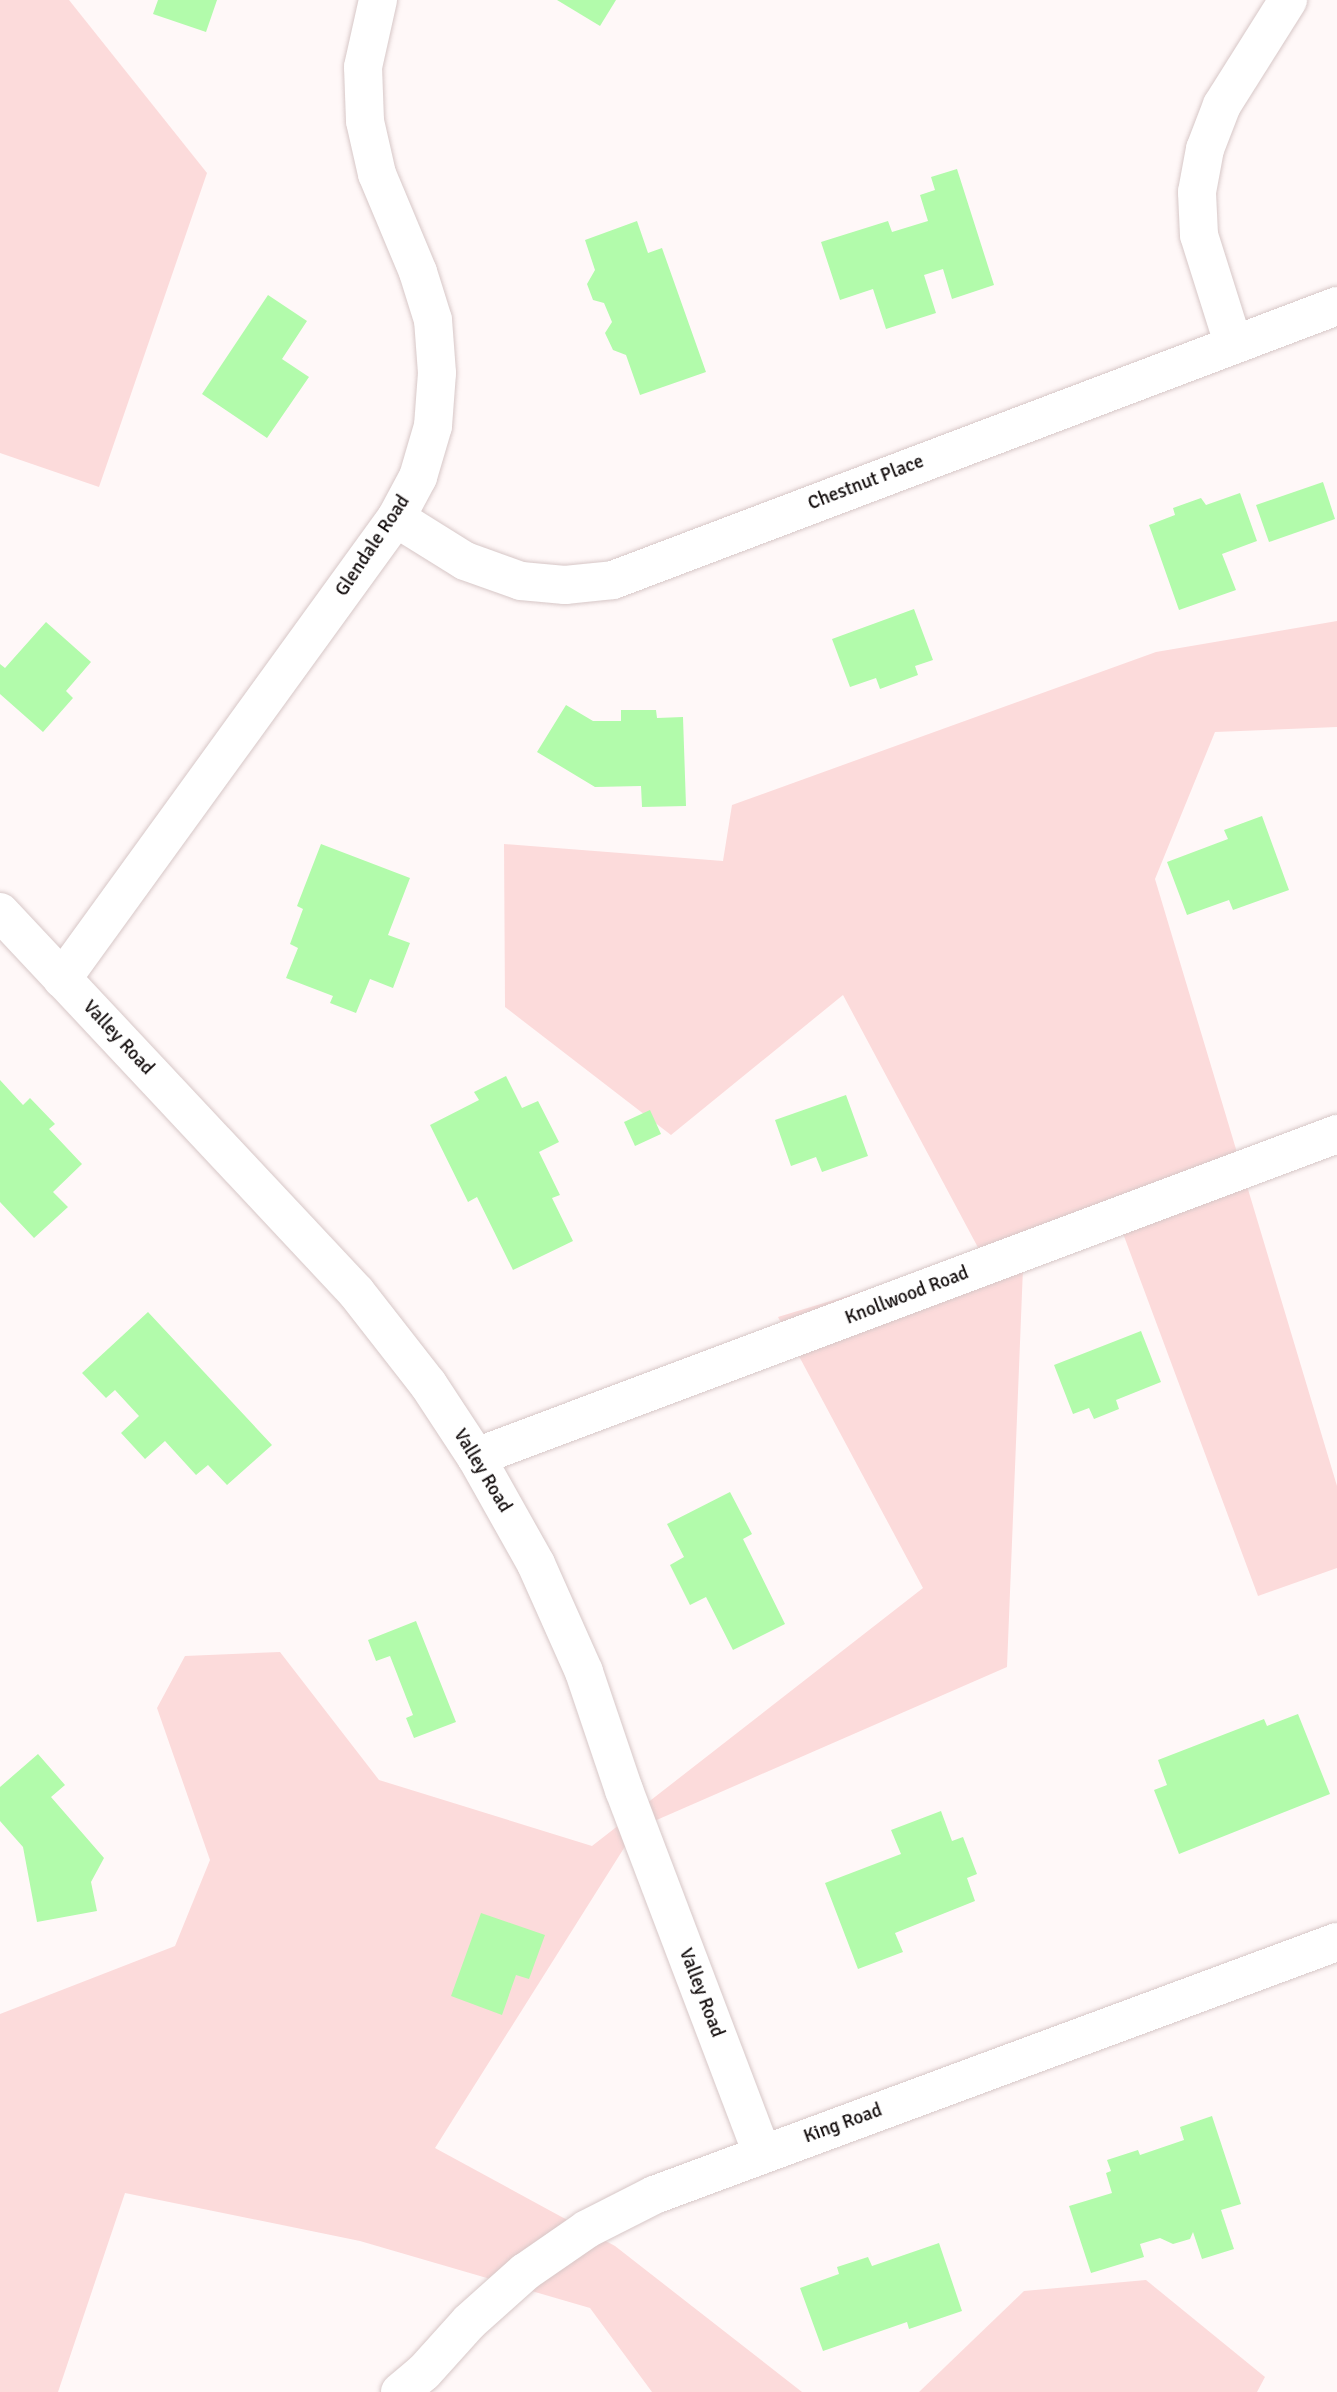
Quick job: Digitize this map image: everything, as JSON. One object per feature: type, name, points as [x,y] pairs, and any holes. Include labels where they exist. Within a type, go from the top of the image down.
[{"type":"street","name":"Glendale Road","points":[[62,979],[396,518],[418,477],[433,426],[437,373],[433,320],[418,272],[377,174],[365,121],[363,67],[377,0]]},
{"type":"street","points":[[1233,343],[1199,235],[1197,192],[1205,149],[1222,105],[1288,0]]},
{"type":"street","name":"Chestnut Place","points":[[396,518],[465,561],[522,581],[565,585],[613,580],[1233,343],[1337,306]]},
{"type":"street","name":"Valley Road","points":[[0,912],[356,1292],[428,1384],[476,1457],[536,1564],[584,1672],[624,1790],[762,2154]]},
{"type":"street","name":"Knollwood Road","points":[[476,1457],[1337,1134]]},
{"type":"street","name":"King Road","points":[[400,2392],[424,2372],[469,2322],[525,2272],[587,2229],[654,2195],[1337,1942]]},
{"type":"shaded area","points":[[0,0],[69,0],[207,173],[99,487],[0,453]]},
{"type":"shaded area","points":[[1337,621],[1337,727],[1215,732],[1155,879],[1337,1486],[1337,1568],[1258,1596],[1115,1212],[1024,1243],[1007,1667],[636,1829],[435,2148],[615,2246],[802,2392],[652,2392],[590,2308],[360,2241],[125,2193],[58,2392],[0,2392],[0,2014],[175,1946],[210,1860],[157,1708],[185,1656],[280,1652],[379,1780],[592,1846],[923,1588],[778,1317],[982,1255],[843,995],[671,1135],[505,1007],[504,844],[723,861],[732,805],[1156,652]]},
{"type":"shaded area","points":[[1146,2280],[1265,2377],[1257,2392],[919,2392],[1024,2291]]},
{"type":"building","points":[[158,0],[217,0],[206,32],[153,14]]},
{"type":"building","points":[[557,0],[616,0],[600,26]]},
{"type":"building","points":[[957,169],[994,285],[952,299],[943,269],[924,275],[936,313],[886,329],[873,289],[840,300],[821,242],[888,221],[892,232],[928,221],[920,195],[935,190],[931,177]]},
{"type":"building","points":[[637,221],[648,253],[662,248],[706,372],[640,395],[626,355],[613,350],[605,333],[612,322],[604,303],[593,300],[587,284],[595,270],[585,240]]},
{"type":"building","points":[[268,295],[307,321],[282,359],[309,377],[267,438],[202,394]]},
{"type":"building","points":[[1323,482],[1335,519],[1269,542],[1256,505]]},
{"type":"building","points":[[1240,493],[1257,541],[1222,554],[1236,590],[1179,610],[1149,525],[1175,515],[1173,508],[1201,498],[1206,505]]},
{"type":"building","points":[[914,609],[933,660],[915,666],[918,675],[880,689],[876,678],[850,687],[832,639]]},
{"type":"building","points":[[46,622],[91,662],[66,691],[73,698],[43,732],[0,694],[0,664],[5,668]]},
{"type":"building","points":[[566,705],[593,721],[621,721],[621,710],[656,710],[657,718],[683,717],[686,806],[642,807],[641,786],[595,787],[537,752]]},
{"type":"building","points":[[1262,816],[1289,890],[1233,910],[1229,900],[1187,915],[1167,862],[1228,839],[1224,830]]},
{"type":"building","points":[[321,844],[410,878],[388,935],[410,943],[393,988],[370,979],[356,1013],[330,1003],[333,996],[286,978],[298,948],[290,944],[303,909],[297,906]]},
{"type":"building","points":[[506,1076],[522,1108],[538,1101],[559,1142],[539,1152],[560,1195],[552,1198],[573,1241],[513,1270],[477,1197],[468,1202],[430,1125],[479,1100],[474,1092]]},
{"type":"building","points":[[0,1080],[23,1105],[30,1098],[55,1124],[49,1129],[82,1164],[53,1192],[68,1207],[34,1238],[0,1202]]},
{"type":"building","points":[[846,1095],[868,1156],[822,1172],[816,1157],[791,1166],[775,1120]]},
{"type":"building","points":[[650,1110],[661,1134],[635,1146],[624,1122]]},
{"type":"building","points":[[148,1312],[272,1445],[227,1485],[208,1465],[196,1475],[165,1441],[145,1459],[121,1433],[139,1416],[115,1390],[106,1398],[82,1373]]},
{"type":"building","points":[[1141,1331],[1161,1382],[1116,1400],[1119,1409],[1094,1419],[1089,1408],[1073,1414],[1054,1365]]},
{"type":"building","points":[[730,1492],[752,1534],[743,1539],[785,1624],[733,1650],[706,1597],[690,1605],[670,1565],[684,1557],[667,1524]]},
{"type":"building","points":[[416,1621],[456,1722],[414,1738],[406,1718],[413,1715],[390,1656],[376,1661],[368,1640]]},
{"type":"building","points":[[1298,1714],[1330,1794],[1179,1854],[1154,1790],[1167,1785],[1158,1760],[1264,1719],[1267,1726]]},
{"type":"building","points":[[38,1754],[65,1785],[51,1797],[104,1858],[91,1882],[97,1911],[37,1922],[23,1847],[0,1821],[0,1787]]},
{"type":"building","points":[[941,1811],[952,1841],[963,1837],[977,1874],[967,1878],[975,1901],[895,1933],[903,1952],[858,1969],[825,1883],[901,1854],[891,1830]]},
{"type":"building","points":[[481,1913],[545,1935],[529,1979],[516,1975],[502,2015],[451,1996]]},
{"type":"building","points":[[1212,2116],[1241,2204],[1221,2210],[1234,2249],[1202,2259],[1193,2232],[1190,2239],[1173,2244],[1160,2238],[1140,2244],[1144,2257],[1091,2273],[1069,2206],[1112,2193],[1106,2173],[1111,2171],[1107,2160],[1138,2150],[1140,2155],[1184,2140],[1180,2127]]},
{"type":"building","points":[[939,2243],[962,2311],[909,2329],[907,2322],[823,2351],[800,2288],[839,2274],[837,2267],[868,2257],[872,2266]]}]
